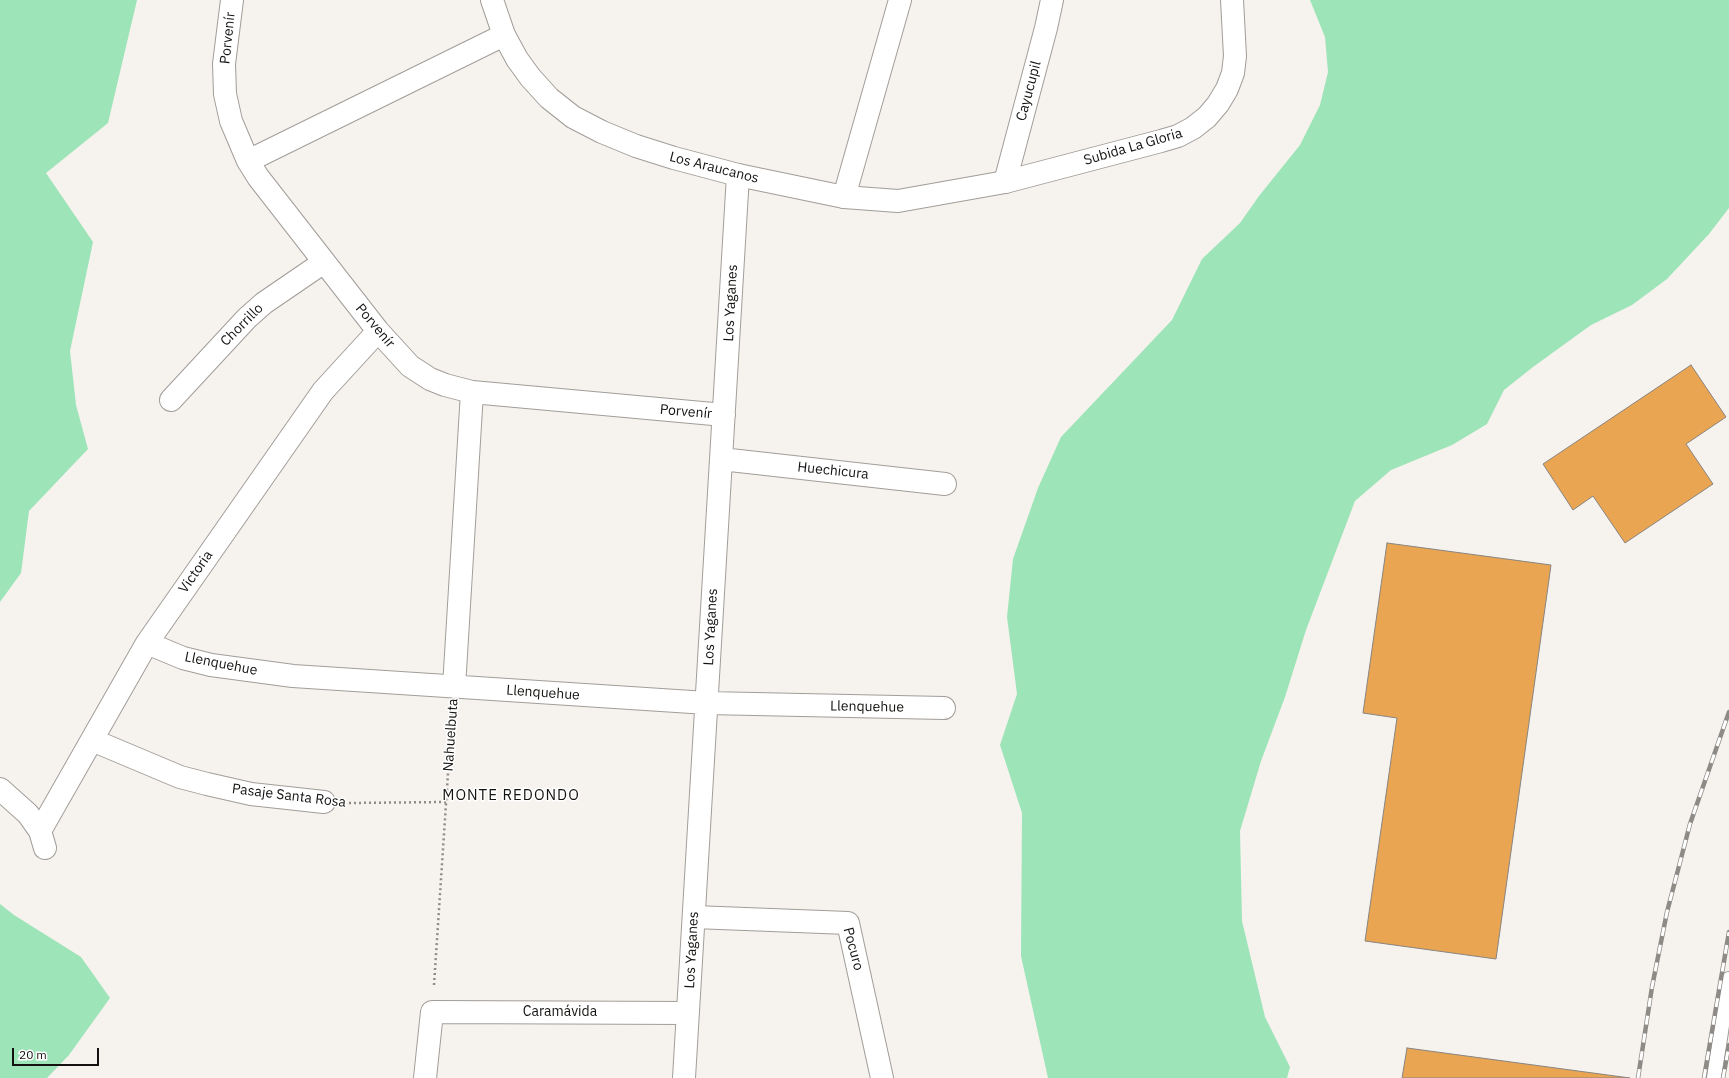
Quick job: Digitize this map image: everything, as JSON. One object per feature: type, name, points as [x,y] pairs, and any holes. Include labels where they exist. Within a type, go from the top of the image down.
[{"type":"street","name":"Porvenír","points":[[232,0],[224,57],[225,94],[231,121],[248,162],[378,332],[420,373],[445,385],[472,392],[724,416]]},
{"type":"street","name":"Los Araucanos","points":[[492,0],[504,35],[517,59],[530,77],[550,98],[573,117],[602,132],[636,146],[738,175],[844,197],[898,201],[1005,182]]},
{"type":"street","points":[[844,197],[900,0]]},
{"type":"street","name":"Cayucupil","points":[[1005,182],[1052,0]]},
{"type":"street","name":"Subida La Gloria","points":[[1005,182],[1178,136],[1198,125],[1218,104],[1227,89],[1233,73],[1235,56],[1232,0]]},
{"type":"street","points":[[248,162],[504,35]]},
{"type":"street","name":"Los Yaganes","points":[[684,1078],[738,175]]},
{"type":"street","name":"Chorrillo","points":[[172,400],[246,318],[264,303],[324,262]]},
{"type":"street","name":"Victoria","points":[[0,789],[28,814],[42,840],[92,740],[147,643],[323,391],[378,332]]},
{"type":"street","name":"Nahuelbuta","points":[[454,687],[472,392]]},
{"type":"street","name":"Huechicura","points":[[721,459],[945,484]]},
{"type":"street","name":"Llenquehue","points":[[147,643],[183,658],[211,665],[293,676],[707,703],[944,708]]},
{"type":"street","name":"Pasaje Santa Rosa","points":[[92,740],[180,777],[251,794],[324,802]]},
{"type":"street","name":"Pocuro","points":[[694,917],[848,923],[882,1078]]},
{"type":"street","points":[[425,1078],[432,1012]]},
{"type":"street","name":"Caramávida","points":[[432,1012],[688,1013]]},
{"type":"lane","points":[[1714,1078],[1729,979]]},
{"type":"path","name":"Nahuelbuta","points":[[432,1012],[454,687]]},
{"type":"path","name":"Pasaje Santa Rosa","points":[[324,802],[446,802]]},
{"type":"green space","points":[[0,0],[137,0],[108,123],[46,173],[93,242],[70,351],[76,405],[88,449],[29,511],[21,573],[0,602]]},
{"type":"green space","points":[[1310,0],[1729,0],[1729,208],[1709,234],[1667,279],[1632,305],[1591,325],[1504,390],[1487,424],[1452,445],[1391,470],[1355,501],[1306,630],[1285,697],[1261,761],[1240,831],[1242,921],[1265,1017],[1290,1067],[1287,1078],[1048,1078],[1021,956],[1022,813],[1000,745],[1017,694],[1007,617],[1013,559],[1038,488],[1061,437],[1172,320],[1202,259],[1240,223],[1259,196],[1300,145],[1320,105],[1328,72],[1325,37]]},
{"type":"green space","points":[[0,904],[14,915],[81,957],[110,998],[69,1055],[47,1078],[0,1078]]},
{"type":"building","points":[[1691,365],[1726,417],[1686,444],[1713,484],[1625,543],[1593,496],[1573,510],[1543,464]]},
{"type":"building","points":[[1387,543],[1551,565],[1496,959],[1365,941],[1397,718],[1363,713]]},
{"type":"building","points":[[1407,1048],[1630,1078],[1402,1078]]},
{"type":"railway","points":[[1638,1078],[1652,987],[1667,912],[1690,824],[1729,712]]},
{"type":"railway","points":[[1704,1078],[1729,932]]},
{"type":"railway","points":[[1723,1078],[1729,1045]]},
{"type":"district","name":"MONTE REDONDO","points":[[511,796]]}]
